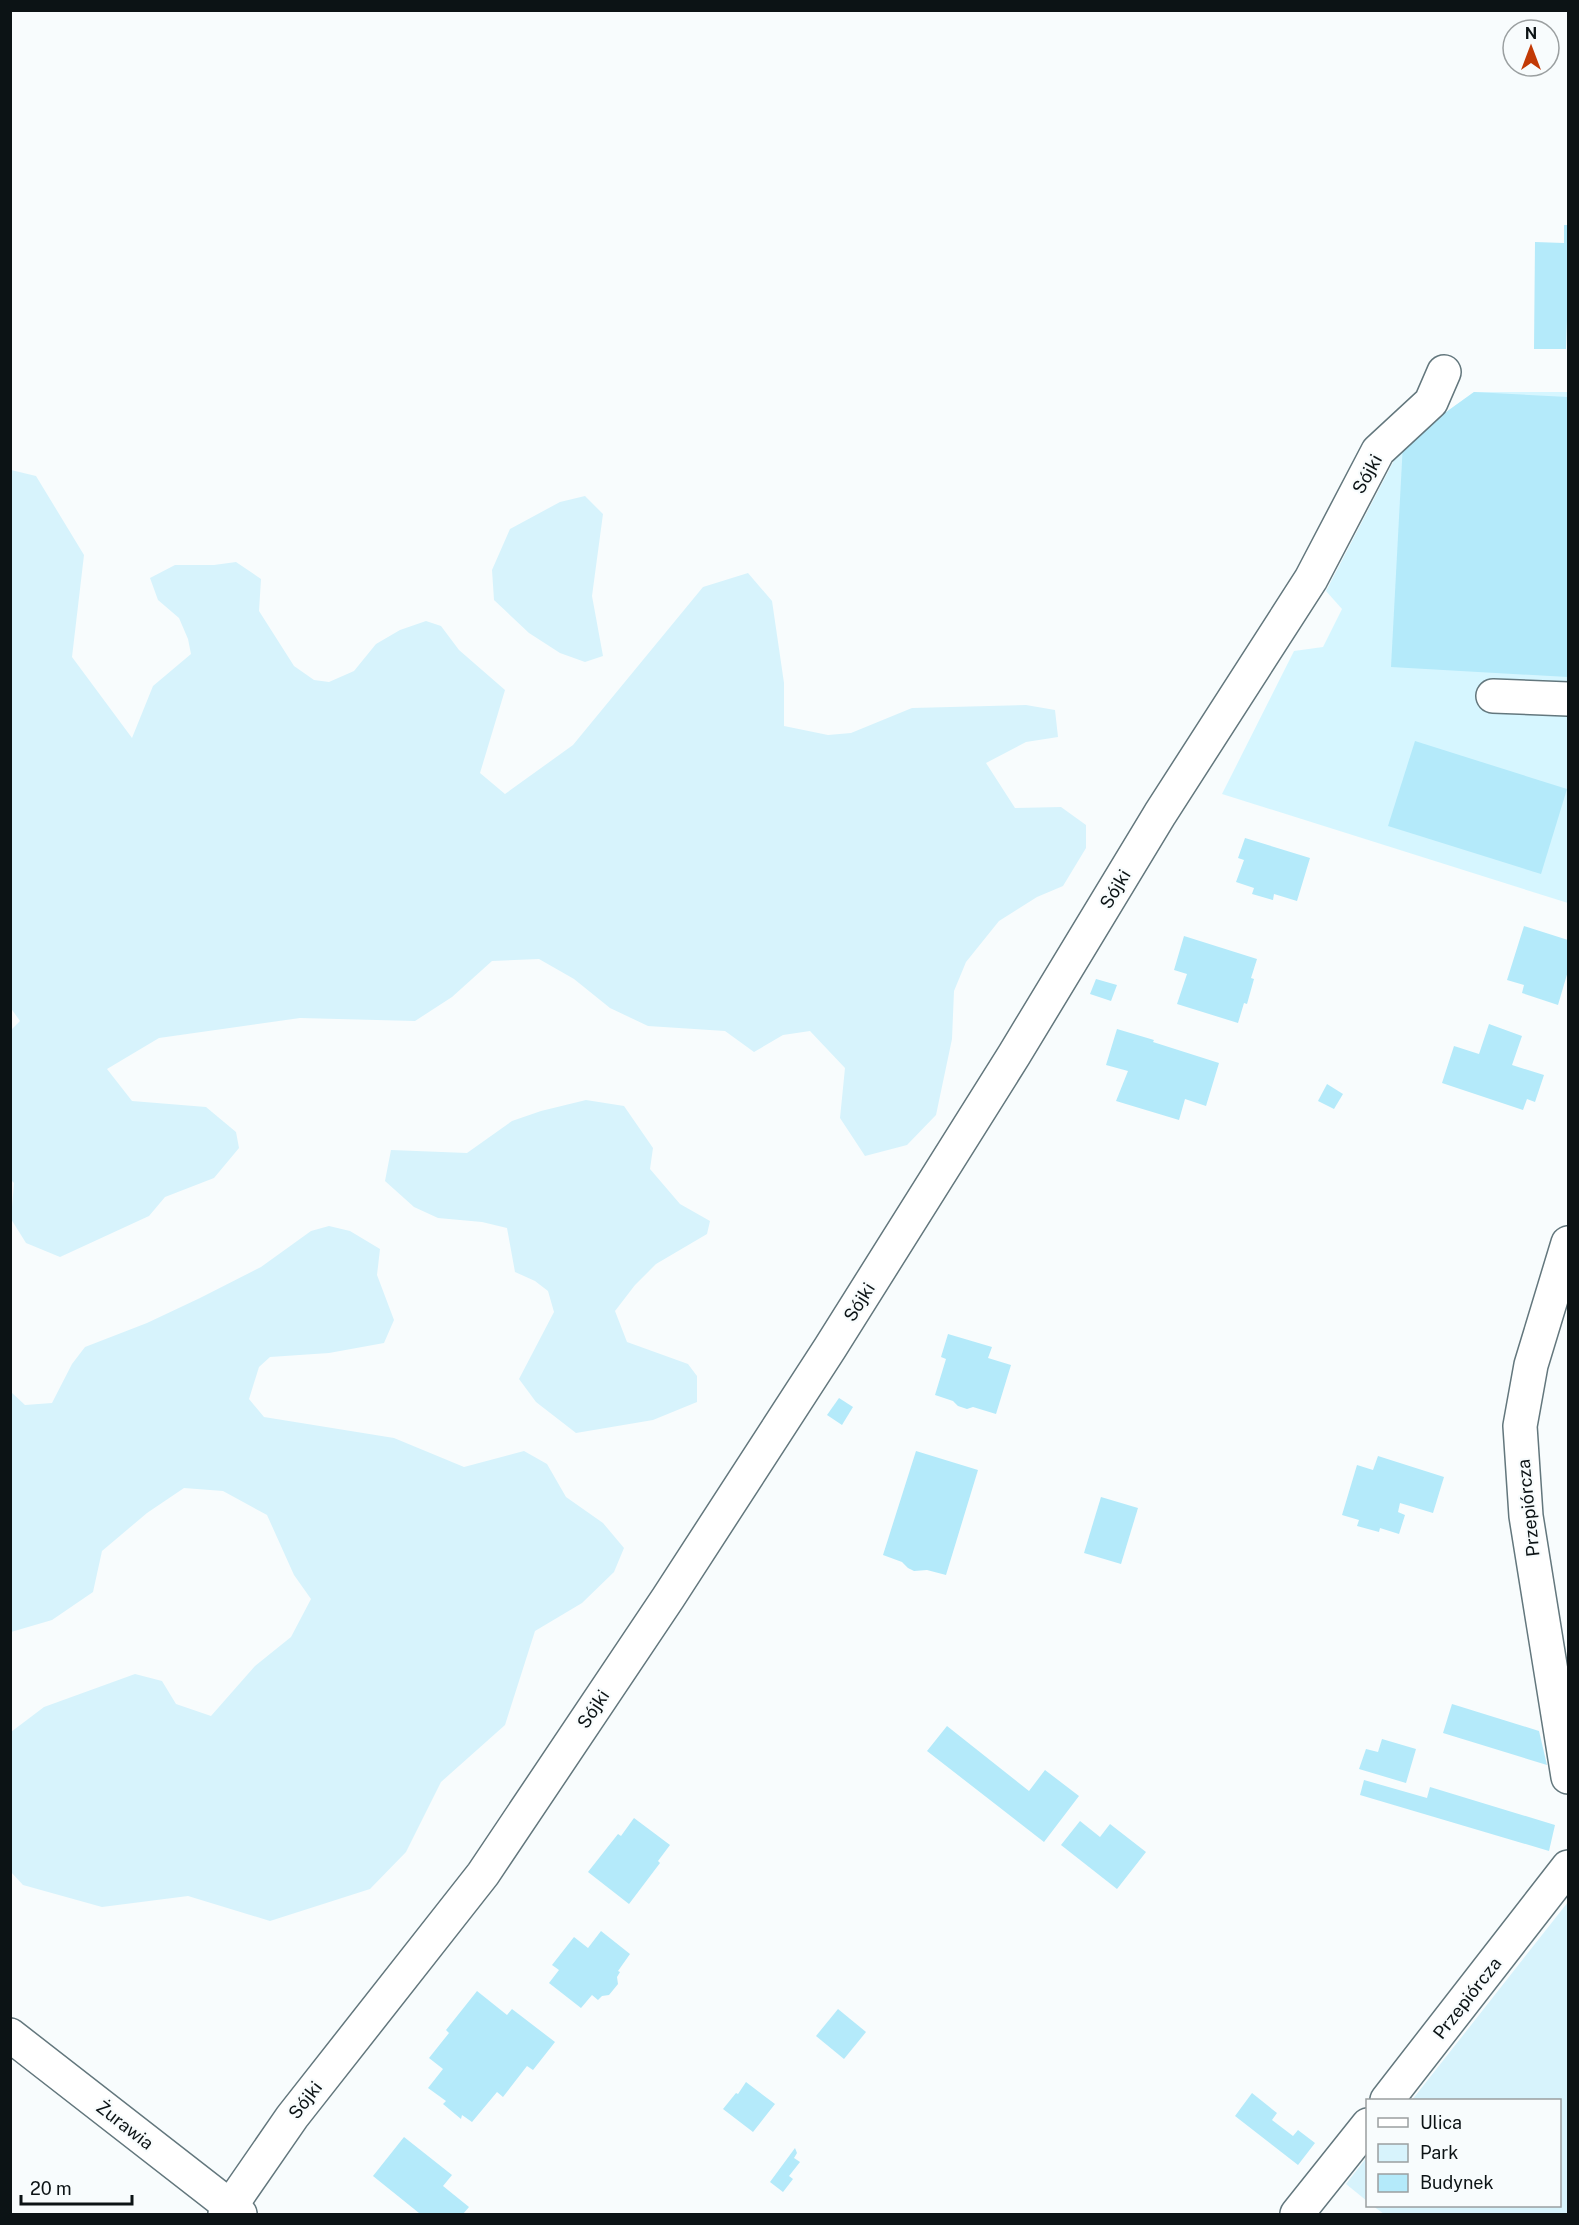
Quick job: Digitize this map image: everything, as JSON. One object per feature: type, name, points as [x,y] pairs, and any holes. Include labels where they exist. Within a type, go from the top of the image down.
[{"type":"street","name":"Sójki","points":[[231,2212],[292,2117],[483,1874],[654,1617],[830,1348],[1014,1055],[1160,814],[1311,579],[1378,451],[1431,402],[1444,372]]},
{"type":"street","points":[[1492,696],[1569,699]]},
{"type":"street","name":"Przepiórcza","points":[[1569,1243],[1531,1365],[1520,1426],[1526,1516],[1569,1777]]},
{"type":"street","name":"Przepiórcza","points":[[1388,2099],[1569,1868]]},
{"type":"street","name":"Żurawia","points":[[10,2035],[231,2212]]},
{"type":"street","points":[[1297,2214],[1366,2128]]},
{"type":"shaded area","points":[[1474,392],[1568,392],[1568,903],[1222,794],[1294,651],[1323,647],[1342,609],[1326,591],[1403,443]]},
{"type":"green space","points":[[11,470],[36,476],[84,555],[72,657],[132,738],[153,686],[191,654],[188,639],[179,618],[158,600],[150,578],[175,565],[214,565],[236,562],[261,579],[259,611],[294,666],[314,680],[329,682],[354,671],[376,644],[400,630],[426,621],[441,626],[459,650],[505,690],[480,773],[505,794],[573,745],[703,587],[748,573],[772,601],[784,683],[784,726],[828,735],[851,733],[912,708],[1026,705],[1055,710],[1058,737],[1026,742],[986,763],[1015,808],[1061,807],[1086,825],[1086,848],[1063,886],[1037,897],[999,921],[966,962],[954,991],[952,1039],[936,1115],[907,1145],[865,1156],[840,1118],[845,1068],[810,1031],[783,1035],[754,1052],[725,1031],[648,1026],[610,1008],[574,979],[539,959],[492,961],[452,997],[415,1021],[300,1018],[159,1038],[107,1069],[132,1101],[206,1107],[236,1132],[239,1148],[214,1178],[165,1197],[149,1216],[60,1257],[26,1243],[11,1219],[14,1183],[10,1179],[10,1031],[20,1021],[10,1007]]},
{"type":"green space","points":[[585,496],[603,514],[592,596],[603,656],[585,662],[560,653],[529,633],[494,600],[492,570],[510,529],[560,502]]},
{"type":"green space","points":[[586,1100],[624,1106],[653,1148],[650,1169],[680,1204],[710,1221],[707,1234],[656,1264],[635,1285],[615,1311],[627,1342],[688,1364],[697,1376],[697,1402],[653,1420],[576,1433],[536,1402],[519,1379],[554,1312],[548,1291],[535,1281],[515,1272],[507,1228],[482,1222],[438,1218],[414,1207],[385,1181],[391,1150],[467,1153],[512,1121]]},
{"type":"green space","points":[[329,1226],[350,1231],[380,1249],[377,1275],[394,1320],[384,1343],[329,1353],[270,1357],[259,1367],[249,1399],[264,1417],[394,1438],[464,1467],[524,1451],[547,1464],[566,1497],[603,1523],[624,1548],[614,1572],[582,1603],[535,1631],[505,1725],[441,1782],[406,1852],[370,1889],[270,1921],[188,1896],[102,1907],[23,1885],[11,1872],[11,1732],[44,1707],[135,1674],[162,1681],[176,1704],[211,1716],[255,1666],[291,1637],[311,1599],[294,1575],[267,1515],[223,1491],[184,1488],[147,1513],[102,1551],[93,1592],[52,1620],[11,1632],[11,1392],[25,1405],[52,1403],[72,1364],[85,1347],[147,1323],[200,1298],[261,1267],[311,1231]]},
{"type":"green space","points":[[1568,1902],[1568,2214],[1384,2214],[1374,2207],[1561,2207],[1561,2099],[1413,2099]]},
{"type":"green space","points":[[1366,2158],[1366,2200],[1346,2184]]},
{"type":"building","points":[[1564,225],[1568,225],[1566,349],[1534,349],[1535,242],[1564,243]]},
{"type":"building","points":[[1474,392],[1568,397],[1568,677],[1391,667],[1403,443]]},
{"type":"building","points":[[1415,741],[1567,789],[1541,874],[1388,826]]},
{"type":"building","points":[[1245,838],[1310,858],[1297,901],[1274,894],[1273,900],[1252,894],[1254,888],[1236,882],[1244,860],[1238,858]]},
{"type":"building","points":[[1524,926],[1568,940],[1568,971],[1558,1005],[1522,993],[1524,985],[1507,980]]},
{"type":"building","points":[[1184,936],[1257,959],[1247,1004],[1244,1003],[1238,1023],[1177,1004],[1187,974],[1174,970]]},
{"type":"building","points":[[1096,979],[1117,985],[1111,1001],[1090,994]]},
{"type":"building","points":[[1489,1024],[1522,1036],[1512,1065],[1544,1075],[1535,1102],[1527,1099],[1523,1110],[1442,1083],[1454,1046],[1479,1054]]},
{"type":"building","points":[[1117,1029],[1219,1063],[1206,1106],[1185,1099],[1179,1120],[1116,1101],[1128,1071],[1106,1065]]},
{"type":"building","points":[[1327,1084],[1343,1094],[1334,1109],[1318,1101]]},
{"type":"building","points":[[948,1334],[992,1347],[988,1358],[1011,1365],[996,1414],[973,1407],[967,1409],[935,1395],[946,1359],[941,1357]]},
{"type":"building","points":[[839,1398],[853,1407],[842,1425],[827,1415]]},
{"type":"building","points":[[916,1451],[978,1470],[946,1575],[927,1570],[914,1571],[902,1562],[883,1555]]},
{"type":"building","points":[[1378,1456],[1444,1477],[1433,1513],[1400,1503],[1398,1512],[1405,1515],[1399,1534],[1380,1528],[1379,1532],[1357,1526],[1359,1520],[1342,1515],[1357,1465],[1373,1470]]},
{"type":"building","points":[[1101,1497],[1138,1508],[1121,1564],[1084,1553]]},
{"type":"building","points":[[1452,1704],[1539,1731],[1547,1765],[1443,1733]]},
{"type":"building","points":[[947,1726],[1029,1791],[1045,1770],[1079,1796],[1044,1842],[927,1751]]},
{"type":"building","points":[[1382,1739],[1416,1749],[1406,1783],[1359,1769],[1366,1749],[1378,1752]]},
{"type":"building","points":[[1364,1780],[1427,1798],[1430,1787],[1555,1825],[1549,1851],[1360,1795]]},
{"type":"building","points":[[634,1818],[670,1845],[658,1861],[660,1863],[629,1904],[588,1872],[618,1834],[621,1836]]},
{"type":"building","points":[[1080,1821],[1100,1837],[1110,1824],[1146,1852],[1117,1889],[1061,1845]]},
{"type":"building","points":[[601,1931],[630,1954],[618,1971],[620,1972],[617,1977],[618,1984],[609,1995],[602,1996],[598,2000],[592,1995],[581,2008],[549,1983],[559,1970],[552,1965],[574,1937],[588,1948]]},
{"type":"building","points":[[477,1991],[507,2015],[512,2009],[555,2042],[533,2070],[527,2066],[503,2097],[497,2092],[472,2122],[462,2115],[461,2119],[443,2104],[446,2101],[428,2088],[443,2069],[429,2058],[449,2033],[446,2030]]},
{"type":"building","points":[[838,2009],[866,2032],[844,2059],[816,2036]]},
{"type":"building","points":[[746,2082],[775,2104],[753,2132],[723,2109]]},
{"type":"building","points":[[1252,2093],[1277,2113],[1272,2120],[1293,2136],[1298,2130],[1315,2143],[1298,2165],[1235,2116]]},
{"type":"building","points":[[404,2137],[452,2175],[443,2186],[469,2207],[463,2214],[417,2214],[419,2213],[373,2176]]},
{"type":"building","points":[[795,2148],[797,2153],[794,2158],[800,2162],[789,2176],[793,2179],[783,2192],[770,2182]]}]
